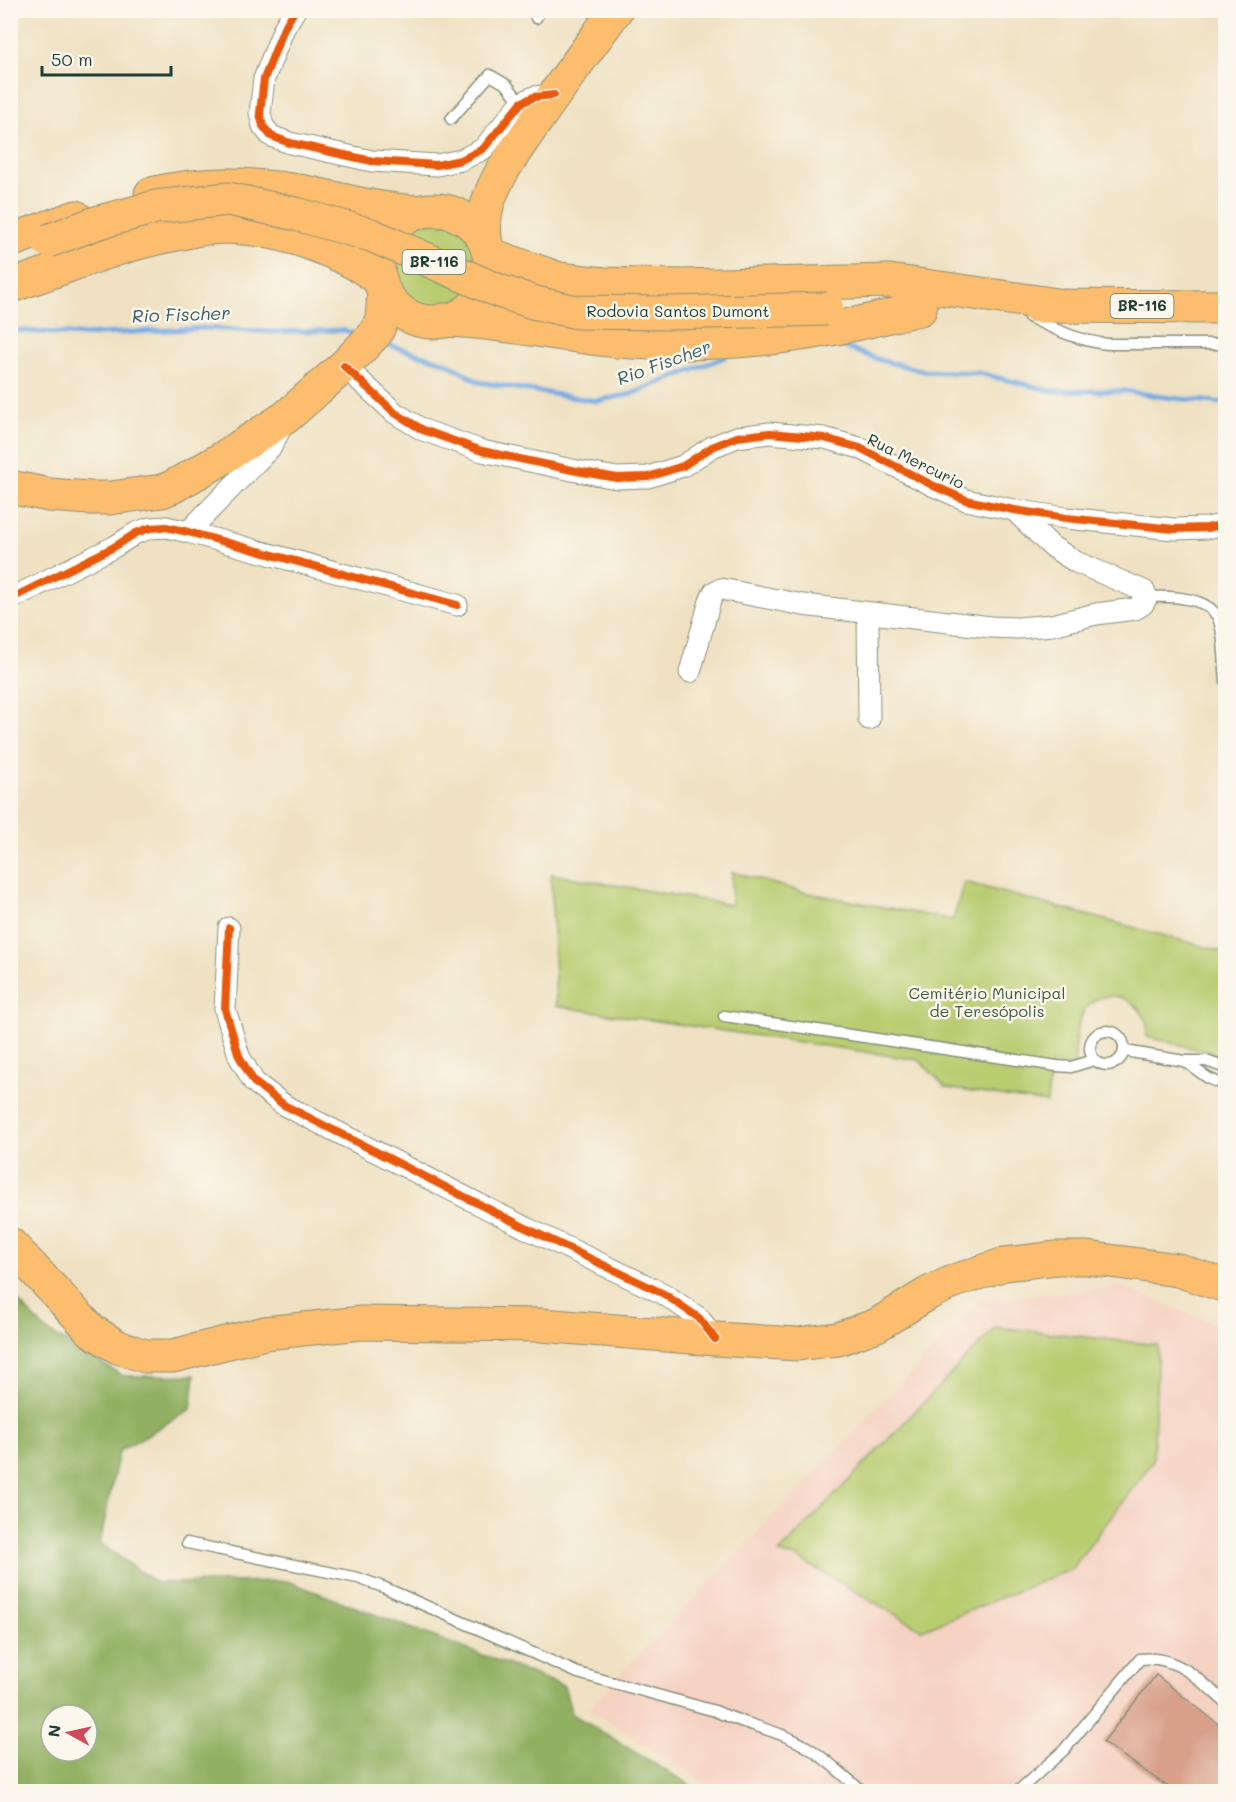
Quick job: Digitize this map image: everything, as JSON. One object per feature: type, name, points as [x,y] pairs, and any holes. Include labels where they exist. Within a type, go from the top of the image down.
[{"type":"main road","points":[[487,249],[483,228],[484,218],[489,199],[501,172],[616,10]]},
{"type":"main road","points":[[10,487],[49,495],[110,498],[162,491],[218,461],[286,417],[362,347],[382,320],[383,286],[378,259],[383,244],[392,229],[400,222],[431,211],[501,172]]},
{"type":"main road","points":[[10,241],[124,201],[170,189],[207,184],[277,188],[387,210],[431,211],[466,219],[481,233],[492,263],[480,297],[464,312],[390,332],[362,347]]},
{"type":"main road","name":"Rodovia Santos Dumont","points":[[10,255],[96,223],[156,207],[228,199],[296,214],[371,235],[499,291],[536,303],[577,312],[668,314],[1058,305],[1226,307]]},
{"type":"main road","points":[[10,286],[156,237],[209,228],[264,230],[303,240],[335,253],[366,269],[406,315],[434,321],[477,321],[582,338],[658,344],[747,339],[835,328],[920,309]]},
{"type":"main road","points":[[487,249],[559,279],[604,284],[680,286],[891,281],[1058,305]]},
{"type":"main road","points":[[10,1244],[92,1331],[118,1347],[146,1356],[172,1356],[265,1333],[361,1323],[541,1325],[798,1344],[838,1339],[877,1325],[928,1293],[957,1280],[1005,1264],[1056,1258],[1099,1260],[1178,1270],[1226,1286]]},
{"type":"street","points":[[295,10],[284,27],[264,80],[260,113],[262,126],[271,136],[290,143],[372,161],[437,165],[461,160],[483,149],[521,103],[534,97],[554,95]]},
{"type":"street","name":"Rua Mercurio","points":[[362,347],[395,413],[423,430],[482,451],[617,478],[648,477],[683,466],[712,447],[737,437],[770,433],[824,438],[860,448],[966,500],[1066,518],[1174,529],[1207,528],[1226,524]]},
{"type":"street","points":[[188,532],[271,447],[286,417]]},
{"type":"street","points":[[690,672],[710,601],[714,592],[721,589],[803,605],[935,622],[1018,628],[1052,625],[1096,614],[1135,609],[1143,604],[1147,597],[1137,588],[1076,562],[1051,546],[1014,510]]},
{"type":"street","points":[[10,599],[114,547],[136,533],[150,528],[166,527],[457,605]]},
{"type":"street","points":[[868,613],[869,720]]},
{"type":"street","points":[[229,928],[225,1009],[239,1056],[254,1082],[284,1105],[524,1227],[664,1294],[699,1318],[715,1339]]},
{"type":"lane","points":[[450,119],[490,75],[507,86],[521,103]]},
{"type":"lane","points":[[1007,307],[1070,336],[1090,342],[1226,344]]},
{"type":"lane","points":[[1147,597],[1171,595],[1186,598],[1210,609],[1217,617],[1221,629],[1226,681]]},
{"type":"lane","points":[[724,1016],[1057,1066],[1071,1067],[1094,1060]]},
{"type":"lane","points":[[1107,1030],[1117,1033],[1124,1041],[1125,1051],[1121,1060],[1112,1065],[1102,1065],[1094,1060],[1090,1051],[1091,1041],[1098,1033],[1107,1030]]},
{"type":"lane","points":[[1125,1051],[1184,1061],[1206,1061],[1226,1068]]},
{"type":"lane","points":[[1184,1061],[1208,1078],[1226,1086]]},
{"type":"lane","points":[[186,1543],[358,1578],[383,1587],[578,1673],[715,1711],[775,1732],[808,1748],[863,1791]]},
{"type":"lane","points":[[1017,1791],[1064,1750],[1140,1659],[1153,1657],[1189,1671],[1226,1703]]},
{"type":"shaded area","points":[[1122,1287],[1225,1328],[1225,1791],[717,1791],[588,1708],[981,1300]]},
{"type":"green space","points":[[425,222],[449,224],[464,231],[469,236],[482,265],[401,238],[413,226]]},
{"type":"green space","points":[[393,258],[474,293],[462,304],[448,309],[434,310],[420,306],[398,288],[393,274]]},
{"type":"green space","name":"Cemitério Municipal de Teresópolis","points":[[732,872],[803,892],[953,920],[964,882],[1225,952],[1225,1056],[1147,1037],[1146,1020],[1140,1010],[1133,1003],[1124,999],[1107,996],[1090,1003],[1081,1017],[1077,1031],[1074,1067],[1051,1064],[1047,1103],[946,1088],[919,1060],[556,1006],[551,874],[731,905]]},
{"type":"green space","points":[[10,1293],[47,1331],[123,1376],[195,1375],[191,1409],[119,1451],[100,1543],[157,1583],[287,1581],[564,1686],[572,1714],[696,1789],[750,1791],[11,1791]]},
{"type":"green space","points":[[996,1327],[1158,1345],[1153,1461],[1072,1569],[922,1630],[796,1557],[779,1553]]},
{"type":"building","points":[[1156,1675],[1226,1730],[1226,1791],[1174,1791],[1103,1742]]},
{"type":"waterway","name":"Rio Fischer","points":[[10,330],[83,335],[204,328],[273,332],[344,330],[359,336]]},
{"type":"waterway","name":"Rio Fischer","points":[[382,343],[447,363],[479,382],[596,401],[631,394],[725,357]]},
{"type":"waterway","name":"Rio Fischer","points":[[823,347],[839,345],[880,360],[924,371],[978,373],[1053,391],[1126,391],[1226,403]]},
{"type":"cycle path","points":[[295,10],[284,28],[264,79],[260,113],[263,126],[271,136],[290,143],[372,161],[437,165],[461,160],[483,149],[521,103],[534,97],[554,95]]},
{"type":"cycle path","points":[[344,366],[395,413],[423,430],[482,451],[577,471],[617,478],[648,477],[683,466],[712,447],[737,437],[770,433],[824,438],[860,448],[966,500],[1014,510],[1066,518],[1174,529],[1207,528],[1226,524]]},
{"type":"cycle path","points":[[10,599],[114,547],[136,533],[150,528],[166,527],[457,605]]},
{"type":"cycle path","points":[[229,928],[225,1009],[239,1056],[254,1082],[284,1105],[524,1227],[664,1294],[699,1318],[715,1339]]}]
